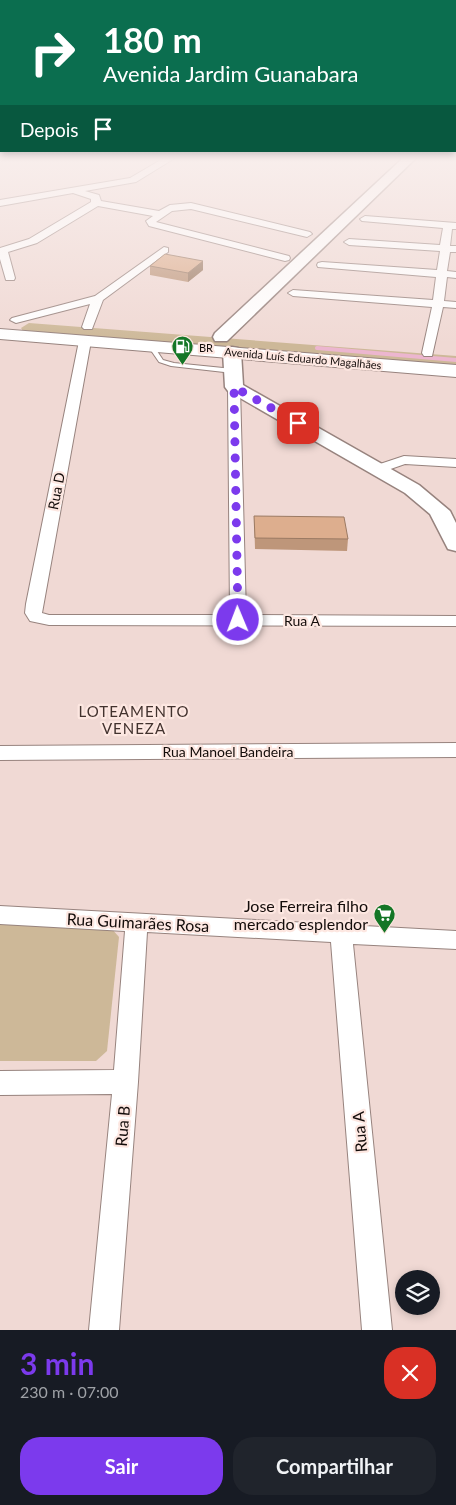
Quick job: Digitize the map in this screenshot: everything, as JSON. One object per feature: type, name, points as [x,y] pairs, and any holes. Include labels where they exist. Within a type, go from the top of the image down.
[{"type":"main road","name":"Avenida Luís Eduardo Magalhães","points":[[4,322],[52,324],[86,334],[151,346],[233,370],[456,371]]},
{"type":"main road","points":[[38,337],[34,333],[37,328],[52,324]]},
{"type":"main road","name":"Avenida Luís Eduardo Magalhães","points":[[0,334],[38,337],[86,334],[221,337],[456,355]]},
{"type":"street","points":[[10,278],[2,251],[33,241],[68,220]]},
{"type":"street","points":[[152,220],[152,224],[285,258]]},
{"type":"street","points":[[249,220],[307,234]]},
{"type":"street","points":[[221,337],[344,220]]},
{"type":"street","points":[[381,220],[452,225],[451,249],[442,274],[428,353]]},
{"type":"street","points":[[349,242],[451,249]]},
{"type":"street","points":[[4,322],[99,298],[164,250]]},
{"type":"street","points":[[322,265],[456,275]]},
{"type":"street","points":[[293,293],[456,305]]},
{"type":"street","name":"Rua D","points":[[58,620],[43,620],[36,617],[33,613],[86,334],[94,306],[99,298]]},
{"type":"street","points":[[233,370],[379,469],[412,489],[439,511],[456,544]]},
{"type":"street","points":[[233,370],[238,620]]},
{"type":"street","points":[[379,469],[404,460],[456,463]]},
{"type":"street","name":"Rua A","points":[[58,620],[456,621]]},
{"type":"street","name":"Rua Manoel Bandeira","points":[[0,753],[456,750]]},
{"type":"street","name":"Rua Guimarães Rosa","points":[[0,915],[456,940]]},
{"type":"street","name":"Rua B","points":[[104,1330],[126,1082],[137,922]]},
{"type":"street","name":"Rua A","points":[[341,934],[377,1330]]},
{"type":"street","points":[[0,1083],[126,1082]]},
{"type":"shaded area","points":[[29,323],[456,356],[456,367],[23,331],[21,328]]},
{"type":"shaded area","points":[[0,921],[111,928],[119,937],[107,1051],[96,1061],[0,1061]]},
{"type":"building","points":[[165,254],[203,261],[188,273],[150,266]]},
{"type":"building","points":[[254,516],[344,517],[348,539],[255,538]]},
{"type":"waterway","points":[[317,348],[456,360]]},
{"type":"place","name":"BR","points":[[183,366]]},
{"type":"place","name":"Jose Ferreira filho mercado esplendor","points":[[384,933]]},
{"type":"district","name":"LOTEAMENTO VENEZA","points":[[134,720]]},
{"type":"route","points":[[238,620],[234,387],[298,423]]}]
